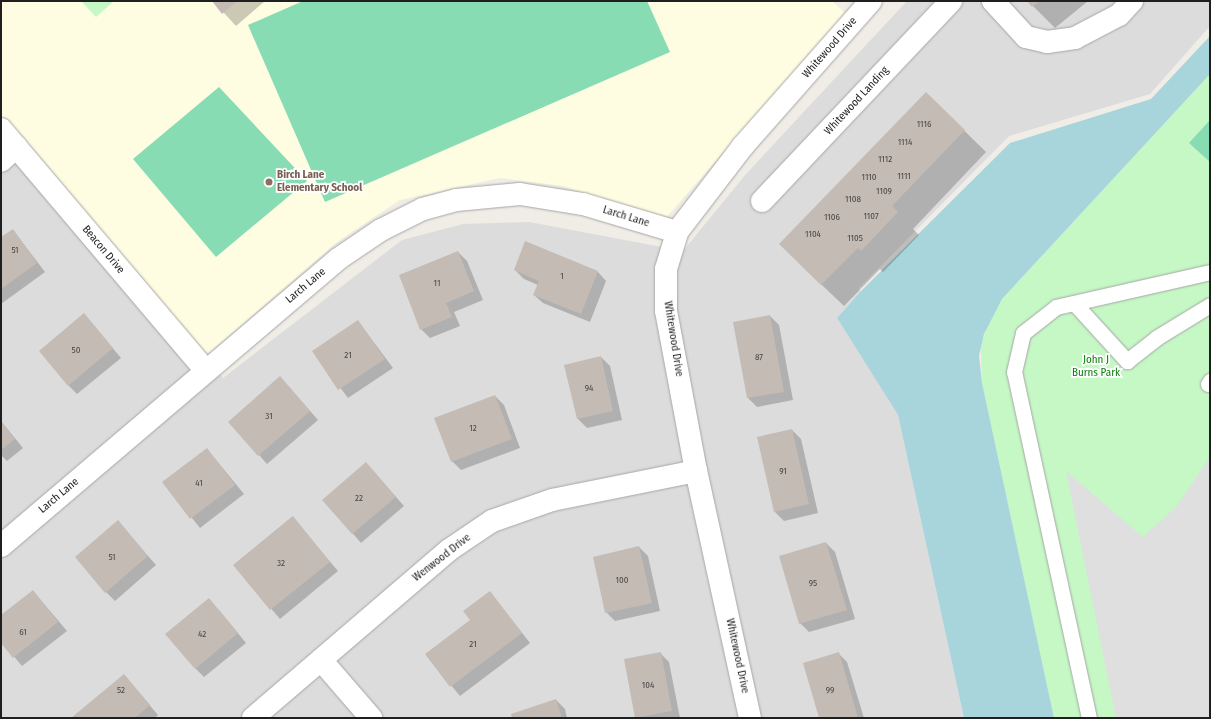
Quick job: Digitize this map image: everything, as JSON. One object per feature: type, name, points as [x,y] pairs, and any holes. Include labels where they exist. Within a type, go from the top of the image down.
[{"type":"street","name":"Whitewood Landing","points":[[762,201],[951,1]]},
{"type":"street","points":[[993,1],[1026,38],[1047,42],[1075,38],[1119,15],[1132,1]]},
{"type":"street","name":"Whitewood Drive","points":[[750,718],[696,471],[666,311],[666,270],[677,232],[743,146],[861,4]]},
{"type":"street","name":"Beacon Drive","points":[[1,129],[9,154],[206,371]]},
{"type":"street","name":"Larch Lane","points":[[1,546],[338,259],[381,230],[423,209],[456,200],[520,194],[583,204],[677,232]]},
{"type":"street","name":"Wenwood Drive","points":[[253,718],[449,550],[492,521],[552,500],[696,471]]},
{"type":"street","points":[[321,660],[371,718]]},
{"type":"lane","points":[[1089,718],[1014,372],[1023,332],[1056,307],[1210,272]]},
{"type":"lane","points":[[1074,303],[1127,361],[1156,338],[1210,305]]},
{"type":"shaded area","name":"Birch Lane Elementary School","points":[[1,1],[832,1],[845,13],[665,219],[563,186],[500,178],[400,200],[337,242],[204,357],[1,119]]},
{"type":"shaded area","points":[[907,1],[1210,1],[1210,26],[1150,94],[1009,136],[858,289],[861,291],[837,318],[898,415],[964,718],[1,718],[1,118],[223,378],[402,240],[463,224],[529,222],[683,251],[746,174]]},
{"type":"shaded area","points":[[1210,457],[1210,718],[1116,718],[1066,471],[1143,537],[1176,507]]},
{"type":"green space","points":[[81,1],[114,1],[96,17]]},
{"type":"green space","points":[[303,1],[647,1],[670,52],[325,202],[248,25]]},
{"type":"green space","name":"John J Burns Park","points":[[1210,74],[1210,718],[1054,718],[982,383],[981,345],[989,322],[1002,299]]},
{"type":"green space","points":[[219,87],[307,181],[216,257],[133,159]]},
{"type":"green space","points":[[1210,120],[1210,162],[1189,143]]},
{"type":"water","points":[[1210,36],[1210,74],[1002,299],[984,334],[979,356],[982,383],[1054,718],[964,718],[898,415],[837,318],[861,291],[1010,143],[1151,99]]},
{"type":"building","points":[[212,1],[237,1],[222,14]]},
{"type":"building","points":[[1027,1],[1040,1],[1032,7]]},
{"type":"building","points":[[926,92],[965,130],[892,206],[898,212],[861,251],[858,248],[821,285],[779,244]]},
{"type":"building","points":[[13,229],[37,263],[1,289],[1,237]]},
{"type":"building","points":[[525,241],[598,271],[581,314],[533,295],[539,281],[514,270]]},
{"type":"building","points":[[458,251],[474,291],[446,303],[452,317],[420,330],[399,275]]},
{"type":"building","points":[[84,313],[113,348],[68,386],[39,351]]},
{"type":"building","points":[[770,315],[784,392],[747,398],[733,322]]},
{"type":"building","points":[[358,320],[385,359],[338,390],[312,351]]},
{"type":"building","points":[[601,356],[613,411],[577,419],[564,365]]},
{"type":"building","points":[[280,376],[310,411],[258,456],[228,422]]},
{"type":"building","points":[[495,395],[512,439],[451,462],[434,418]]},
{"type":"building","points":[[1,421],[15,439],[1,450]]},
{"type":"building","points":[[792,429],[809,504],[774,512],[757,437]]},
{"type":"building","points":[[207,448],[235,485],[190,519],[162,482]]},
{"type":"building","points":[[366,462],[396,497],[352,534],[322,500]]},
{"type":"building","points":[[293,516],[330,562],[270,610],[233,565]]},
{"type":"building","points":[[118,520],[148,556],[105,593],[75,557]]},
{"type":"building","points":[[826,542],[847,610],[799,624],[779,556]]},
{"type":"building","points":[[639,546],[652,603],[605,613],[593,557]]},
{"type":"building","points":[[33,590],[58,622],[13,658],[1,643],[1,615]]},
{"type":"building","points":[[490,591],[522,633],[450,687],[425,654],[470,620],[463,611]]},
{"type":"building","points":[[209,598],[238,633],[195,669],[165,634]]},
{"type":"building","points":[[661,652],[672,711],[635,718],[624,659]]},
{"type":"building","points":[[839,652],[858,718],[819,718],[803,663]]},
{"type":"building","points":[[124,674],[150,705],[135,718],[71,718]]},
{"type":"building","points":[[556,699],[562,718],[512,718],[511,714]]},
{"type":"place","name":"Birch Lane Elementary School","points":[[269,182]]}]
